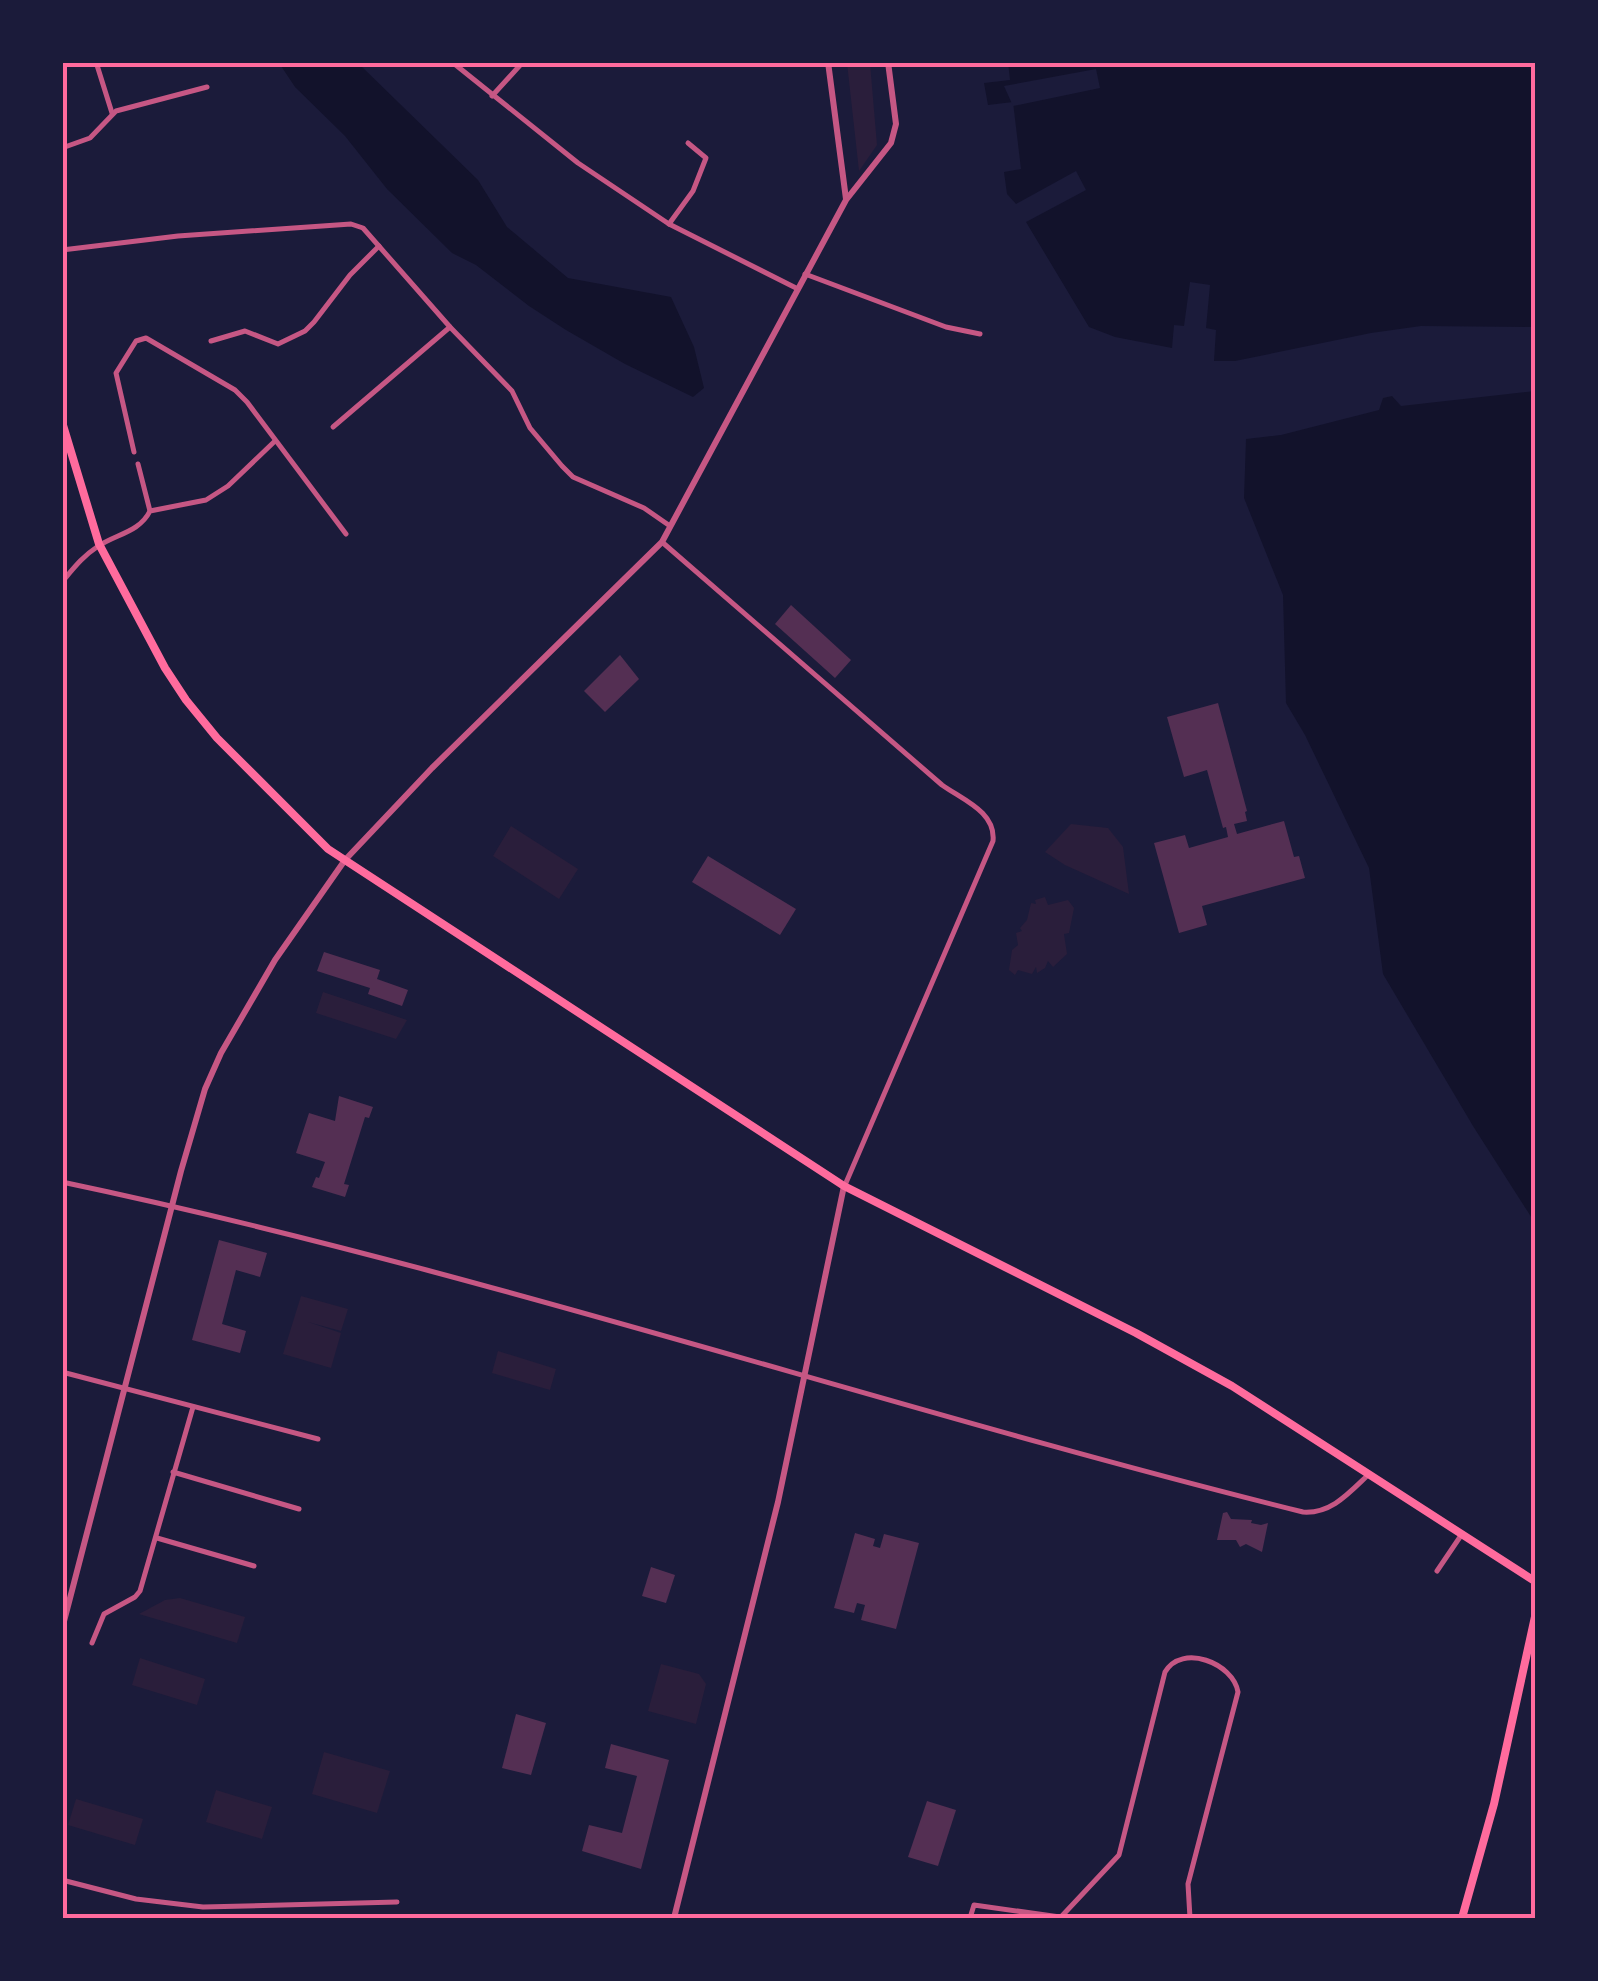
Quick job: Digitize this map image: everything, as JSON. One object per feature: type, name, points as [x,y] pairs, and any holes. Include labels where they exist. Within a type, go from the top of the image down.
[{"type":"main road","points":[[62,422],[99,544],[165,668],[217,738],[328,849],[844,1186],[1186,1360],[1370,1473],[1536,1582]]},
{"type":"main road","points":[[1462,1918],[1494,1804],[1536,1612]]},
{"type":"street","points":[[96,62],[112,113]]},
{"type":"street","points":[[452,62],[578,163],[669,224],[798,288]]},
{"type":"street","points":[[492,96],[523,62]]},
{"type":"street","points":[[828,62],[846,200]]},
{"type":"street","points":[[62,1629],[172,1205],[205,1090],[220,1053],[275,960],[345,860],[432,768],[662,542],[846,200],[891,143],[896,124],[888,62]]},
{"type":"street","points":[[62,148],[90,138],[112,113],[206,87]]},
{"type":"street","points":[[669,224],[694,191],[706,158],[688,143]]},
{"type":"street","points":[[62,250],[178,236],[350,224],[362,228],[512,391],[530,428],[573,477],[644,508],[670,526]]},
{"type":"street","points":[[211,341],[245,330],[278,344],[305,331],[379,246]]},
{"type":"street","points":[[805,274],[946,327],[980,334]]},
{"type":"street","points":[[333,427],[450,327]]},
{"type":"street","points":[[134,452],[116,373],[136,340],[146,338],[234,390],[257,414],[346,534]]},
{"type":"street","points":[[63,580],[99,544],[140,526],[150,511],[206,500],[228,486],[275,441]]},
{"type":"street","points":[[138,464],[150,511]]},
{"type":"street","points":[[662,542],[942,785],[992,822],[993,842],[844,1186],[756,1596],[674,1918]]},
{"type":"street","points":[[62,1182],[366,1254],[1036,1443],[1303,1512],[1316,1513],[1335,1504],[1370,1473]]},
{"type":"street","points":[[62,1372],[318,1438]]},
{"type":"street","points":[[92,1643],[104,1614],[140,1591],[192,1406]]},
{"type":"street","points":[[173,1472],[299,1508]]},
{"type":"street","points":[[1437,1572],[1462,1534]]},
{"type":"street","points":[[157,1538],[254,1566]]},
{"type":"street","points":[[970,1918],[974,1905],[1064,1918],[1119,1855],[1166,1672],[1171,1663],[1185,1658],[1222,1666],[1236,1681],[1238,1692],[1188,1884],[1190,1918]]},
{"type":"street","points":[[62,1880],[136,1899],[203,1907],[397,1902]]},
{"type":"shaded area","points":[[1008,62],[1535,63],[1535,327],[1421,326],[1235,361],[1214,361],[1216,330],[1206,328],[1210,285],[1190,282],[1184,326],[1174,325],[1172,348],[1115,337],[1089,327],[1026,222],[1086,190],[1076,171],[1016,204],[1007,194],[1004,172],[1021,169],[1013,102],[988,105],[984,83],[1010,80]]},
{"type":"shaded area","points":[[279,63],[358,63],[478,180],[507,227],[568,278],[671,297],[694,347],[704,388],[693,397],[625,364],[566,330],[476,265],[452,253],[387,189],[345,136],[295,87]]},
{"type":"shaded area","points":[[847,63],[870,63],[877,145],[859,171]]},
{"type":"shaded area","points":[[1536,391],[1535,1223],[1383,974],[1369,868],[1286,703],[1283,595],[1244,498],[1246,439],[1281,435],[1379,410],[1383,398],[1392,396],[1401,406]]},
{"type":"shaded area","points":[[1071,824],[1108,828],[1123,847],[1129,894],[1045,852]]},
{"type":"shaded area","points":[[511,826],[578,869],[559,899],[493,856]]},
{"type":"shaded area","points":[[1045,897],[1048,905],[1068,900],[1074,908],[1069,933],[1064,934],[1067,954],[1053,967],[1048,961],[1037,973],[1036,967],[1032,974],[1018,970],[1015,975],[1009,970],[1012,950],[1018,945],[1016,933],[1022,931],[1031,903]]},
{"type":"shaded area","points":[[323,992],[407,1020],[396,1039],[316,1013]]},
{"type":"shaded area","points":[[301,1296],[348,1309],[341,1331],[308,1322],[341,1333],[331,1368],[283,1354]]},
{"type":"shaded area","points":[[498,1351],[556,1369],[550,1390],[492,1373]]},
{"type":"shaded area","points":[[180,1598],[245,1617],[237,1643],[139,1614],[165,1600]]},
{"type":"shaded area","points":[[140,1658],[205,1679],[197,1705],[132,1685]]},
{"type":"shaded area","points":[[661,1664],[699,1674],[706,1684],[696,1724],[648,1711]]},
{"type":"shaded area","points":[[324,1752],[390,1771],[377,1813],[312,1794]]},
{"type":"shaded area","points":[[216,1790],[272,1807],[262,1839],[206,1822]]},
{"type":"shaded area","points":[[76,1799],[143,1819],[135,1845],[68,1825]]},
{"type":"pier","points":[[1096,69],[1100,88],[1013,106],[1004,86]]},
{"type":"building","points":[[791,605],[851,660],[835,678],[775,624]]},
{"type":"building","points":[[620,655],[639,679],[605,712],[584,691]]},
{"type":"building","points":[[1218,703],[1247,811],[1247,821],[1234,824],[1237,834],[1284,821],[1294,857],[1299,856],[1305,878],[1202,906],[1207,925],[1179,933],[1154,843],[1185,835],[1189,848],[1228,837],[1207,770],[1184,777],[1167,717]]},
{"type":"building","points":[[708,856],[796,909],[780,935],[692,882]]},
{"type":"building","points":[[324,952],[380,970],[377,979],[408,990],[402,1006],[368,994],[370,988],[317,971]]},
{"type":"building","points":[[339,1096],[373,1107],[369,1118],[365,1117],[344,1184],[349,1185],[345,1197],[312,1187],[325,1162],[296,1153],[309,1113],[335,1121]]},
{"type":"building","points":[[219,1240],[267,1253],[260,1277],[236,1270],[222,1324],[246,1331],[240,1353],[192,1340]]},
{"type":"building","points":[[1227,1512],[1231,1519],[1268,1523],[1262,1552],[1246,1544],[1240,1547],[1236,1540],[1217,1540],[1223,1513]]},
{"type":"building","points":[[855,1533],[875,1539],[873,1546],[880,1548],[884,1534],[919,1543],[896,1629],[861,1620],[865,1605],[857,1603],[854,1613],[834,1608]]},
{"type":"building","points":[[651,1567],[675,1575],[666,1603],[642,1596]]},
{"type":"building","points":[[516,1714],[546,1723],[531,1775],[502,1768]]},
{"type":"building","points":[[611,1744],[669,1760],[641,1869],[582,1851],[589,1825],[622,1833],[637,1776],[605,1768]]},
{"type":"building","points":[[927,1801],[956,1810],[938,1866],[908,1857]]}]
